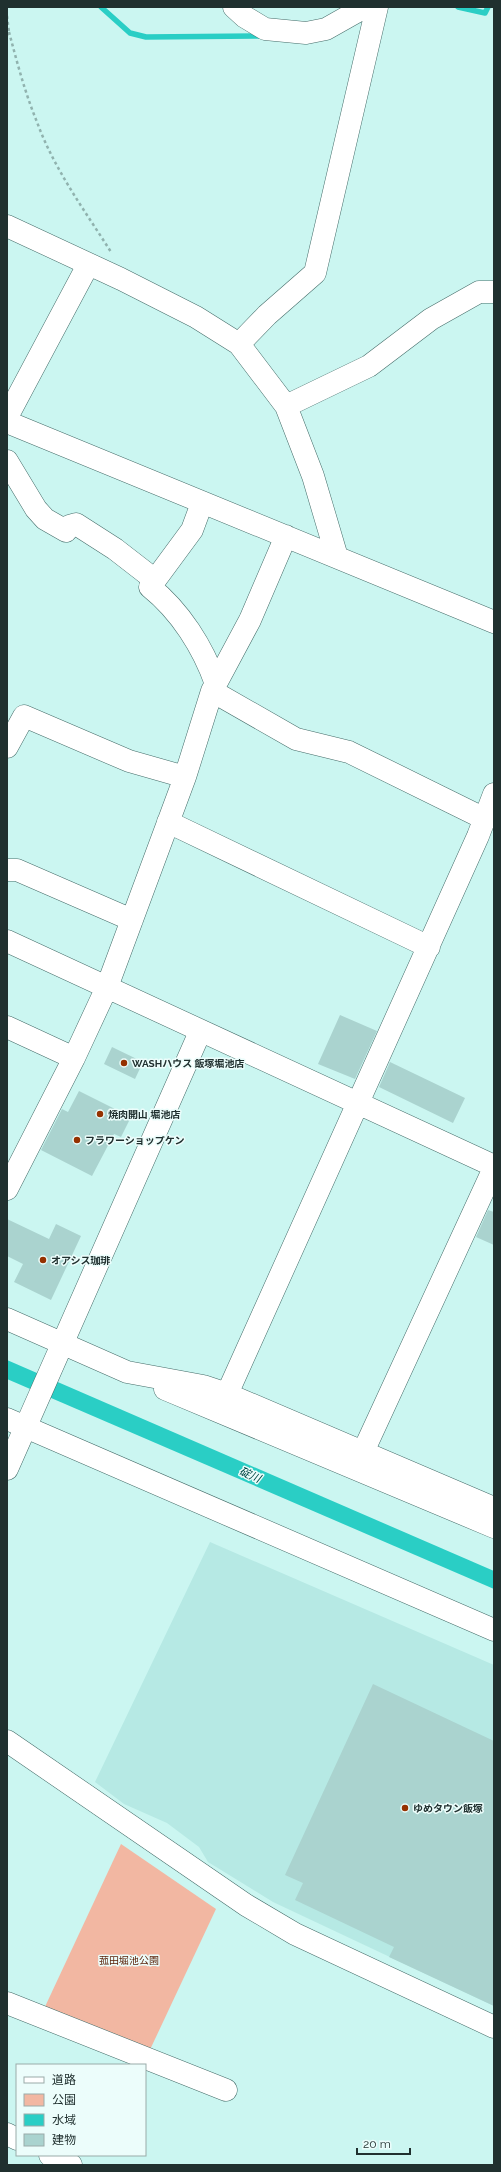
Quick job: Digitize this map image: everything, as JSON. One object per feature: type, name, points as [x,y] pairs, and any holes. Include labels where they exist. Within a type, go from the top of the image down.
[{"type":"street","points":[[234,7],[245,17],[265,29],[306,33],[326,29],[365,7]]},
{"type":"street","points":[[239,344],[267,315],[315,273],[376,7]]},
{"type":"street","points":[[7,226],[88,265],[121,279],[196,317],[239,344],[286,406],[313,476],[337,557]]},
{"type":"street","points":[[7,417],[88,265]]},
{"type":"street","points":[[286,406],[369,366],[431,319],[479,292],[494,292]]},
{"type":"street","points":[[7,422],[494,622]]},
{"type":"street","points":[[7,461],[36,509],[45,519],[66,531],[69,526],[76,524],[115,549],[155,580]]},
{"type":"street","points":[[202,503],[192,530],[150,587],[167,601],[178,616],[209,665],[214,688],[296,739],[349,752],[484,819]]},
{"type":"street","points":[[7,1189],[74,1058],[107,987],[168,822],[214,688],[250,620],[286,536]]},
{"type":"street","points":[[7,747],[24,716],[129,761],[184,777]]},
{"type":"street","points":[[227,1394],[429,947],[494,794]]},
{"type":"street","points":[[168,822],[429,947]]},
{"type":"street","points":[[7,870],[17,870],[132,920]]},
{"type":"street","points":[[7,941],[200,1032],[494,1167],[363,1452]]},
{"type":"street","points":[[7,1027],[74,1058]]},
{"type":"street","points":[[7,1469],[20,1423],[61,1345],[200,1032]]},
{"type":"street","points":[[7,1319],[61,1345],[494,1527]]},
{"type":"street","points":[[127,1372],[203,1386],[227,1394],[494,1508]]},
{"type":"street","points":[[20,1423],[494,1630]]},
{"type":"street","points":[[7,1741],[246,1905],[289,1930],[494,2027]]},
{"type":"street","points":[[7,2003],[226,2090]]},
{"type":"street","points":[[7,2134],[16,2138]]},
{"type":"street","points":[[52,2156],[70,2165]]},
{"type":"path","points":[[7,16],[9,32],[20,73],[37,124],[65,180],[116,260],[121,279]]},
{"type":"shaded area","points":[[210,1542],[494,1665],[494,2006],[273,1902],[208,1862],[199,1847],[167,1823],[124,1804],[95,1782]]},
{"type":"green space","name":"菰田堀池公園","points":[[121,1844],[216,1909],[148,2054],[43,2011]]},
{"type":"water","name":"碇川","points":[[7,1360],[494,1571],[494,1589],[7,1379]]},
{"type":"building","points":[[340,1015],[377,1031],[355,1079],[318,1064]]},
{"type":"building","name":"WASHハウス 飯塚堀池店","points":[[112,1047],[143,1062],[135,1079],[104,1064]]},
{"type":"building","points":[[390,1062],[465,1098],[453,1123],[379,1087]]},
{"type":"building","name":"フラワーショップケン","points":[[79,1091],[131,1117],[121,1137],[114,1134],[92,1176],[41,1150],[62,1109],[68,1112]]},
{"type":"building","points":[[488,1210],[494,1212],[494,1245],[476,1237]]},
{"type":"building","name":"オアシス珈琲","points":[[7,1219],[49,1239],[56,1224],[81,1236],[51,1300],[14,1282],[23,1264],[7,1256]]},
{"type":"building","name":"ゆめタウン飯塚","points":[[373,1684],[494,1741],[494,2006],[389,1957],[394,1947],[295,1900],[303,1883],[285,1875]]},
{"type":"waterway","points":[[101,7],[130,33],[146,37],[262,36]]},
{"type":"waterway","points":[[458,7],[485,13],[488,7]]},
{"type":"place","name":"WASHハウス 飯塚堀池店","points":[[124,1063]]},
{"type":"place","name":"焼肉開山 堀池店","points":[[100,1114]]},
{"type":"place","name":"フラワーショップケン","points":[[77,1140]]},
{"type":"place","name":"オアシス珈琲","points":[[43,1260]]},
{"type":"place","name":"ゆめタウン飯塚","points":[[405,1808]]}]
